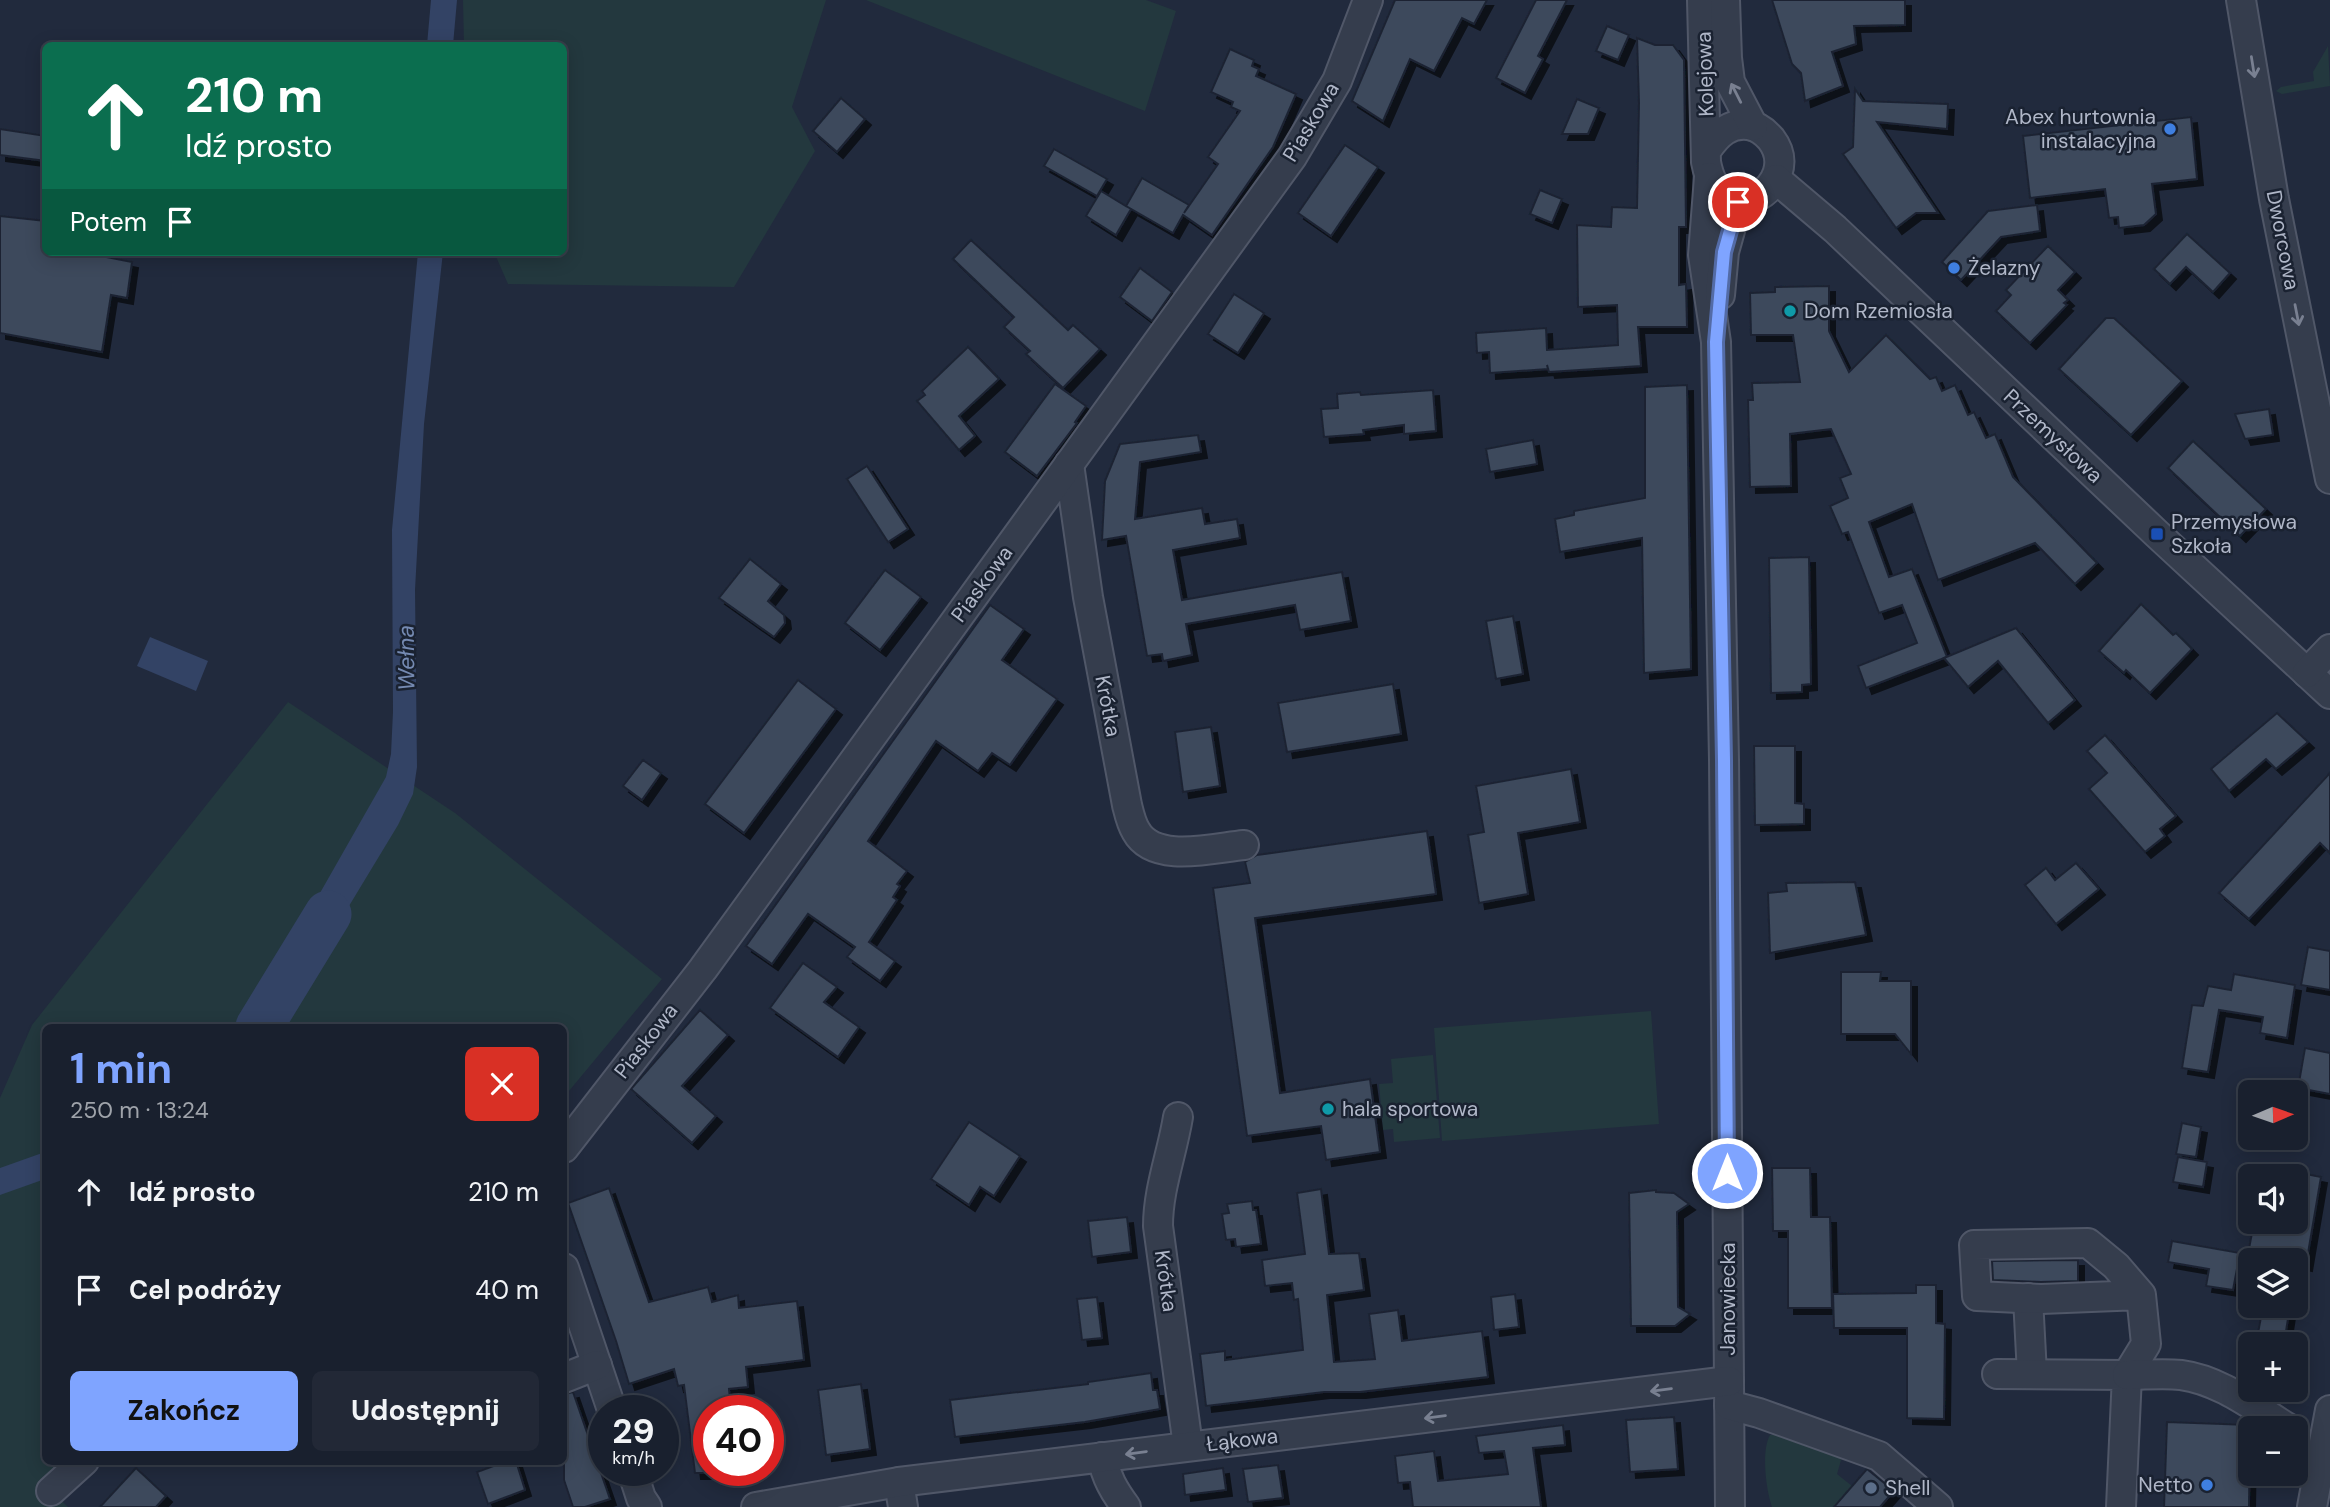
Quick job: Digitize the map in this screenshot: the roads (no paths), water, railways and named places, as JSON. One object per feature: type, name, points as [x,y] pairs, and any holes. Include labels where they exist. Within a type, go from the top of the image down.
[{"type":"street","name":"Piaskowa","points":[[567,1144],[703,969],[1292,157],[1337,80],[1368,0]]},
{"type":"street","name":"Kolejowa","points":[[1702,0],[1708,148]]},
{"type":"street","name":"Kolejowa","points":[[1726,0],[1727,58],[1731,82],[1753,126]]},
{"type":"street","name":"Dworcowa","points":[[2241,0],[2274,199],[2330,479]]},
{"type":"street","points":[[1753,126],[1773,142],[1778,168],[1776,180],[1759,196],[1738,202],[1725,197],[1715,188],[1706,162],[1708,148],[1718,135],[1729,128],[1753,126]]},
{"type":"street","name":"Janowiecka","points":[[1709,177],[1703,255],[1716,342],[1724,760],[1732,1504]]},
{"type":"street","name":"Przemysłowa","points":[[1776,180],[1835,229],[2330,694]]},
{"type":"street","points":[[1716,342],[1724,252],[1738,202]]},
{"type":"street","name":"Krótka","points":[[1069,464],[1088,597],[1127,805],[1136,832],[1152,847],[1171,852],[1244,845]]},
{"type":"street","points":[[2307,673],[2330,649]]},
{"type":"street","name":"Krótka","points":[[1178,1117],[1158,1204],[1158,1226],[1188,1446]]},
{"type":"street","points":[[2121,1507],[2127,1375],[2146,1344],[2141,1294],[2116,1266],[2088,1243],[1974,1245],[1977,1296],[2028,1298],[2141,1294]]},
{"type":"street","points":[[567,1277],[607,1395]]},
{"type":"street","points":[[2028,1298],[2032,1374]]},
{"type":"street","points":[[567,1377],[597,1365]]},
{"type":"street","points":[[1997,1374],[2181,1375],[2221,1388],[2267,1416]]},
{"type":"street","points":[[1729,1393],[1759,1413],[1879,1456],[1938,1507]]},
{"type":"street","name":"Łąkowa","points":[[757,1507],[901,1494],[1102,1457],[1188,1446],[1729,1393]]},
{"type":"street","points":[[2312,1507],[2330,1410]]},
{"type":"street","points":[[2308,1435],[2325,1438]]},
{"type":"street","points":[[1102,1457],[1114,1490],[1126,1507]]},
{"type":"street","points":[[51,1491],[80,1465]]},
{"type":"street","points":[[637,1486],[647,1507]]},
{"type":"water","points":[[431,0],[457,0],[453,42],[427,42]]},
{"type":"water","points":[[418,256],[443,256],[424,424],[415,590],[417,767],[413,794],[398,825],[306,977],[283,958],[386,777],[391,754],[392,530]]},
{"type":"water","points":[[150,637],[208,661],[196,691],[137,666]]},
{"type":"water","points":[[276,971],[299,987],[277,1024],[246,1024]]},
{"type":"water","points":[[42,1153],[42,1180],[0,1195],[0,1168]]},
{"type":"waterway","name":"Wełna","points":[[261,1024],[328,914]]},
{"type":"place","name":"Abex hurtownia instalacyjna","points":[[2170,129]]},
{"type":"place","name":"Żelazny","points":[[1954,268]]},
{"type":"place","name":"Dom Rzemiosła","points":[[1790,311]]},
{"type":"place","name":"Przemysłowa Szkoła","points":[[2157,534]]},
{"type":"place","name":"hala sportowa","points":[[1328,1109]]},
{"type":"place","name":"Netto","points":[[2207,1485]]},
{"type":"place","name":"Shell","points":[[1871,1488]]}]
